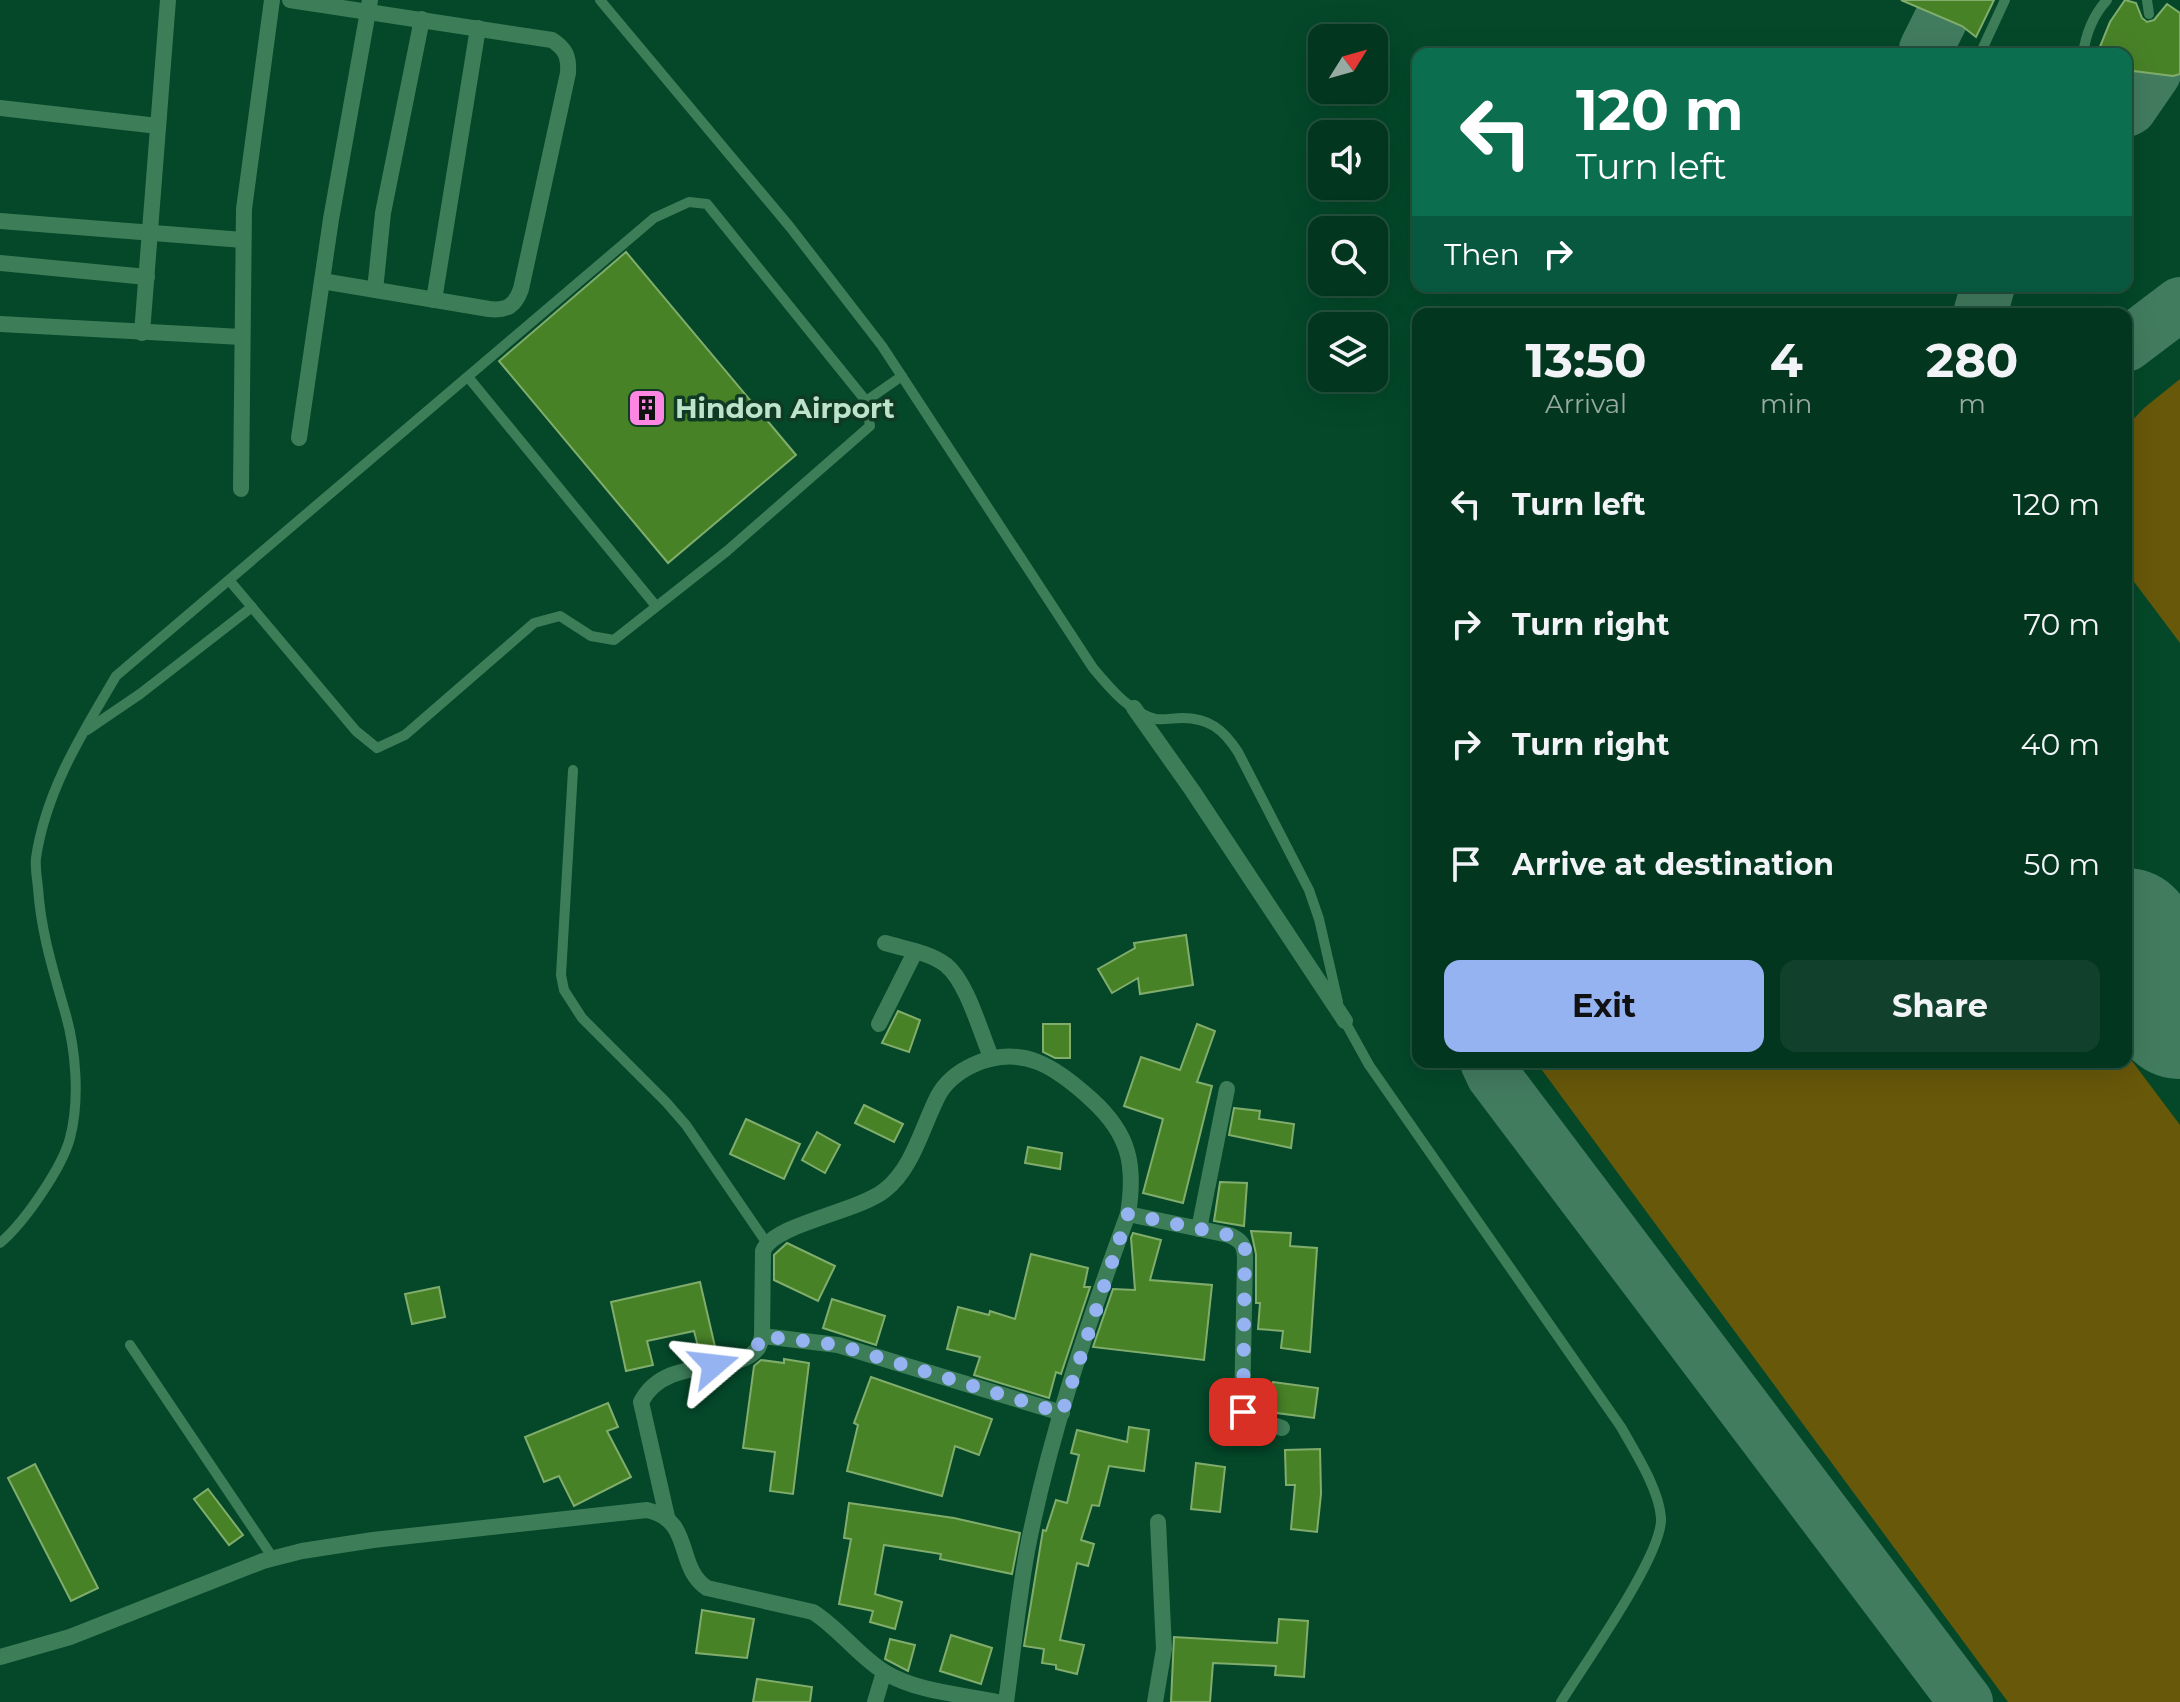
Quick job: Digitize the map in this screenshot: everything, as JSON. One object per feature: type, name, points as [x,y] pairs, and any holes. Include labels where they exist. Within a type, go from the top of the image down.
[{"type":"street","points":[[142,333],[168,0]]},
{"type":"street","points":[[241,489],[244,209],[272,0]]},
{"type":"street","points":[[290,0],[370,6],[422,19],[552,40],[561,46],[569,58],[517,298],[511,306],[502,310],[322,281]]},
{"type":"street","points":[[299,438],[322,281],[370,6]]},
{"type":"street","points":[[375,290],[383,213],[422,19]]},
{"type":"street","points":[[434,300],[478,28]]},
{"type":"street","points":[[0,108],[158,126]]},
{"type":"street","points":[[0,221],[243,240]]},
{"type":"street","points":[[0,263],[147,277]]},
{"type":"street","points":[[0,324],[242,337]]},
{"type":"street","points":[[1134,708],[1345,1021]]},
{"type":"street","points":[[885,943],[947,966],[960,983],[991,1057]]},
{"type":"street","points":[[879,1024],[915,952]]},
{"type":"street","points":[[997,1702],[911,1684],[884,1672],[813,1612],[723,1593],[698,1582],[678,1531],[667,1517],[641,1402],[656,1382],[670,1375],[749,1356],[758,1348],[762,1336],[763,1251],[766,1242],[781,1233],[859,1205],[883,1192],[899,1177],[939,1093],[949,1080],[991,1057],[1010,1055],[1031,1058],[1072,1083],[1110,1118],[1119,1129],[1131,1162],[1131,1193],[1128,1214],[1062,1413],[1027,1552],[1006,1702]]},
{"type":"street","points":[[1199,1229],[1227,1089]]},
{"type":"street","points":[[1128,1214],[1240,1240],[1245,1248],[1242,1409],[1250,1418],[1282,1428]]},
{"type":"street","points":[[762,1336],[838,1345],[1062,1413]]},
{"type":"street","points":[[0,1657],[70,1637],[273,1558],[373,1540],[633,1511],[647,1510],[667,1517]]},
{"type":"street","points":[[1155,1702],[1164,1649],[1158,1522]]},
{"type":"street","points":[[875,1702],[884,1672]]},
{"type":"lane","points":[[600,0],[790,227],[882,346],[1093,668],[1114,693],[1156,719],[1193,718],[1210,722],[1225,733],[1238,752],[1309,890],[1319,919],[1336,995],[1345,1021],[1369,1065],[1621,1427],[1647,1473],[1661,1519],[1646,1567],[1561,1702]]},
{"type":"lane","points":[[1983,48],[2005,0]]},
{"type":"lane","points":[[2084,48],[2097,11],[2107,0]]},
{"type":"lane","points":[[2147,0],[2149,14]]},
{"type":"lane","points":[[0,1243],[31,1209],[70,1140],[75,1105],[73,1053],[66,1013],[55,984],[41,924],[36,860],[49,804],[68,757],[116,676],[654,218],[689,202],[707,204],[866,401],[870,426],[727,551],[614,640],[591,636],[560,616],[534,623],[405,735],[377,748],[356,731],[229,580]]},
{"type":"lane","points":[[866,401],[902,376]]},
{"type":"lane","points":[[468,377],[656,606]]},
{"type":"lane","points":[[83,733],[140,694],[252,607]]},
{"type":"lane","points":[[573,770],[561,975],[564,990],[582,1018],[686,1125],[766,1242]]},
{"type":"lane","points":[[130,1345],[273,1558]]},
{"type":"shaded area","points":[[2180,379],[2180,643],[2132,579],[2132,421]]},
{"type":"shaded area","points":[[2132,1061],[2180,1125],[2180,1702],[2008,1702],[1540,1068],[2132,1068]]},
{"type":"building","points":[[1901,0],[1994,0],[1976,37],[1962,26]]},
{"type":"building","points":[[2125,0],[2136,3],[2147,22],[2154,20],[2167,4],[2180,13],[2180,74],[2173,76],[2132,71],[2132,48],[2099,48],[2110,22]]},
{"type":"building","name":"Hindon Airport","points":[[626,252],[796,455],[668,563],[499,361]]},
{"type":"building","points":[[1186,935],[1193,985],[1140,994],[1138,978],[1112,993],[1098,969],[1135,948],[1134,943]]},
{"type":"building","points":[[898,1011],[920,1020],[909,1052],[882,1043]]},
{"type":"building","points":[[1043,1024],[1070,1024],[1070,1058],[1055,1058],[1043,1052]]},
{"type":"building","points":[[1197,1024],[1215,1031],[1197,1082],[1212,1086],[1183,1203],[1143,1193],[1163,1119],[1124,1106],[1141,1057],[1180,1070]]},
{"type":"building","points":[[864,1105],[903,1124],[894,1142],[855,1123]]},
{"type":"building","points":[[1234,1108],[1260,1111],[1259,1119],[1294,1124],[1291,1148],[1229,1135]]},
{"type":"building","points":[[746,1119],[800,1144],[784,1179],[730,1154]]},
{"type":"building","points":[[817,1132],[840,1145],[825,1173],[802,1160]]},
{"type":"building","points":[[1028,1147],[1062,1153],[1060,1169],[1025,1163]]},
{"type":"building","points":[[1220,1182],[1247,1183],[1244,1226],[1214,1221]]},
{"type":"building","points":[[1251,1231],[1291,1233],[1290,1246],[1317,1248],[1310,1352],[1281,1348],[1283,1331],[1258,1329],[1260,1303],[1256,1303],[1256,1254]]},
{"type":"building","points":[[1133,1233],[1161,1240],[1150,1280],[1212,1285],[1204,1360],[1093,1347],[1113,1289],[1135,1290]]},
{"type":"building","points":[[787,1243],[835,1266],[818,1301],[774,1280],[774,1255]]},
{"type":"building","points":[[1031,1254],[1088,1268],[1084,1287],[1090,1287],[1061,1374],[1056,1372],[1049,1398],[974,1375],[980,1357],[947,1349],[958,1307],[989,1315],[990,1311],[1015,1319]]},
{"type":"building","points":[[700,1282],[716,1351],[700,1354],[694,1331],[647,1341],[653,1365],[626,1371],[611,1302]]},
{"type":"building","points":[[439,1287],[445,1317],[412,1324],[405,1294]]},
{"type":"building","points":[[832,1299],[885,1316],[876,1345],[823,1328]]},
{"type":"building","points":[[784,1359],[809,1363],[793,1494],[770,1491],[775,1452],[743,1448],[754,1366],[761,1360],[784,1363]]},
{"type":"building","points":[[871,1377],[992,1419],[979,1455],[955,1446],[942,1496],[847,1471],[858,1425],[854,1423]]},
{"type":"building","points":[[1273,1382],[1318,1388],[1314,1418],[1269,1412]]},
{"type":"building","points":[[608,1403],[618,1427],[607,1431],[631,1477],[574,1506],[559,1476],[544,1482],[525,1437]]},
{"type":"building","points":[[1129,1427],[1149,1430],[1144,1471],[1109,1466],[1099,1506],[1092,1505],[1081,1540],[1094,1544],[1088,1566],[1077,1563],[1060,1640],[1084,1645],[1077,1674],[1056,1669],[1056,1665],[1042,1663],[1044,1649],[1024,1646],[1043,1530],[1046,1531],[1056,1500],[1067,1503],[1079,1455],[1071,1453],[1077,1430],[1127,1442]]},
{"type":"building","points":[[1320,1449],[1321,1494],[1317,1532],[1291,1529],[1295,1485],[1286,1485],[1285,1450]]},
{"type":"building","points":[[1196,1463],[1225,1467],[1220,1512],[1191,1509]]},
{"type":"building","points":[[35,1464],[98,1588],[71,1601],[8,1478]]},
{"type":"building","points":[[208,1489],[243,1535],[229,1545],[194,1499]]},
{"type":"building","points":[[849,1503],[954,1518],[1020,1533],[1012,1574],[940,1559],[941,1554],[884,1545],[875,1594],[902,1602],[895,1629],[870,1622],[873,1611],[839,1604],[851,1539],[844,1538]]},
{"type":"building","points":[[702,1610],[754,1619],[747,1658],[696,1653]]},
{"type":"building","points":[[1279,1619],[1308,1621],[1304,1677],[1275,1675],[1276,1666],[1213,1663],[1210,1702],[1171,1702],[1174,1637],[1277,1643]]},
{"type":"building","points":[[951,1635],[992,1648],[981,1684],[940,1671]]},
{"type":"building","points":[[890,1639],[915,1645],[908,1671],[885,1659]]},
{"type":"building","points":[[757,1679],[812,1687],[810,1702],[753,1702]]},
{"type":"taxiway","points":[[1926,48],[1942,17]]},
{"type":"taxiway","points":[[2132,105],[2154,73]]},
{"type":"taxiway","points":[[1982,308],[1986,292]]},
{"type":"taxiway","points":[[2132,340],[2180,304]]},
{"type":"taxiway","points":[[1490,1068],[1966,1702]]},
{"type":"runway","points":[[2132,945],[2180,1010]]},
{"type":"place","name":"Hindon Airport","points":[[647,408]]},
{"type":"route","points":[[714,1365],[749,1356],[758,1348],[762,1336],[815,1341],[838,1345],[1062,1413],[1128,1214],[1229,1235],[1240,1240],[1245,1248],[1243,1412]]}]
